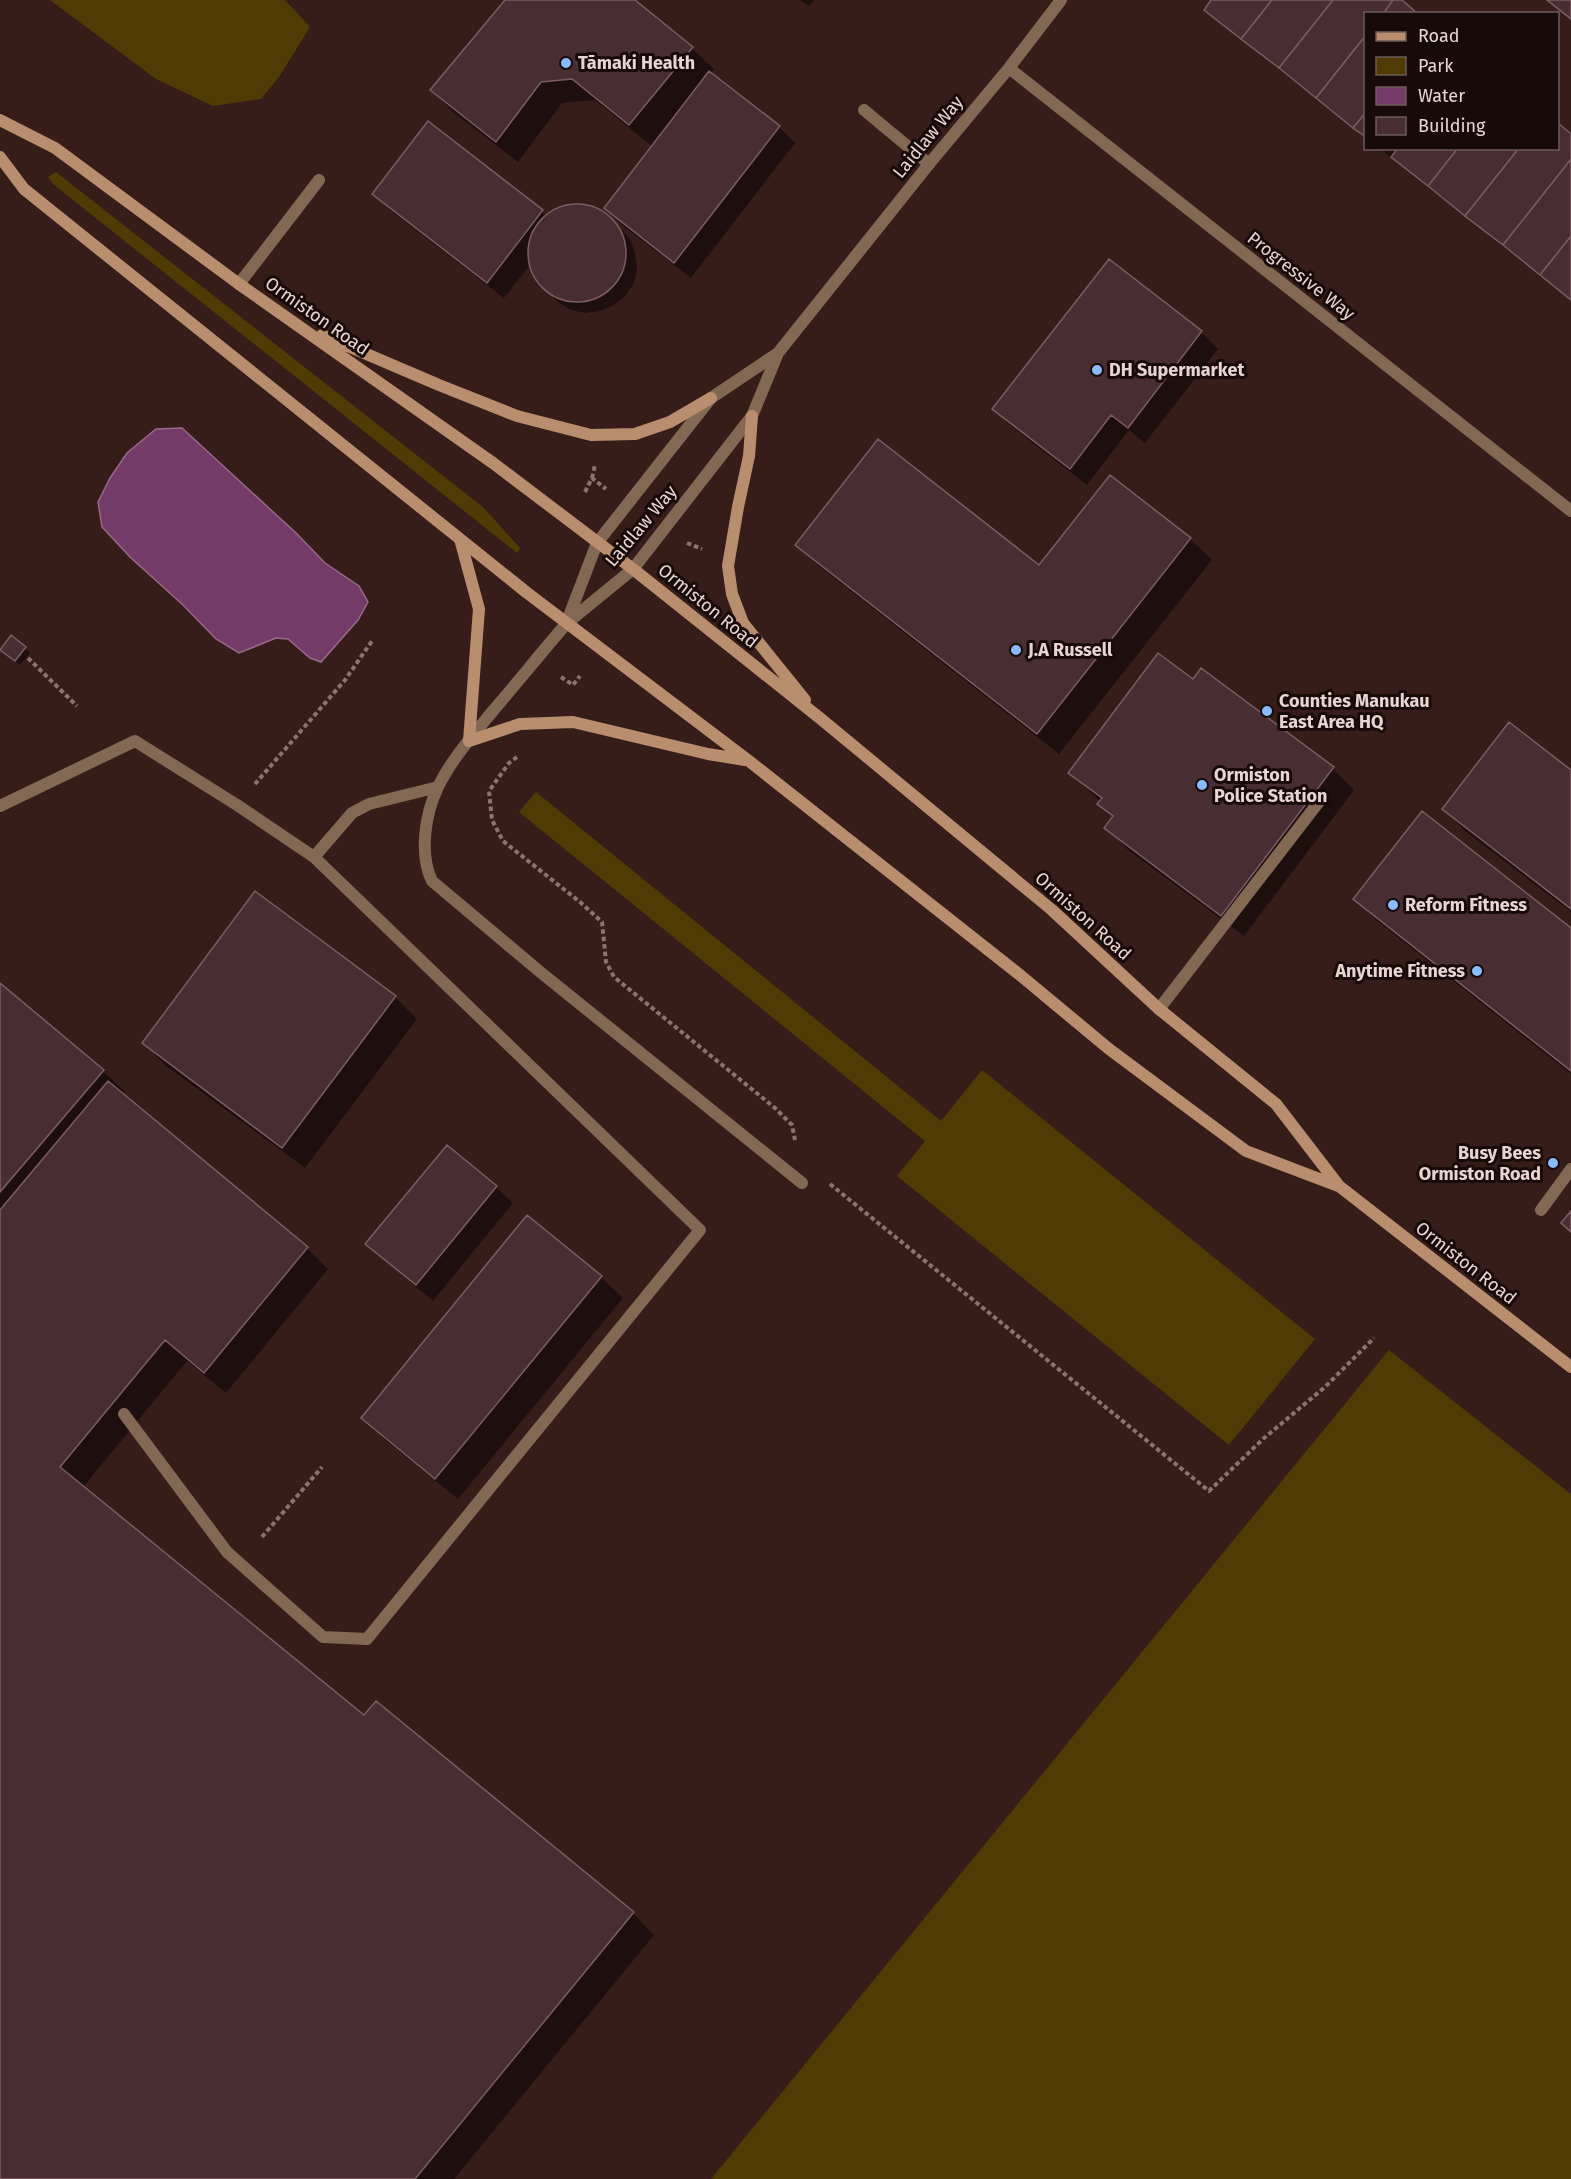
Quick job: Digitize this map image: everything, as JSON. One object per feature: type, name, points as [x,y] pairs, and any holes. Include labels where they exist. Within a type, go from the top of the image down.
[{"type":"main road","name":"Ormiston Road","points":[[0,120],[55,148],[239,284],[493,462],[633,569],[1052,910],[1159,1009],[1276,1104],[1339,1186],[1571,1368]]},
{"type":"main road","name":"Ormiston Road","points":[[0,157],[24,189],[566,624],[749,761],[1020,975],[1109,1049],[1246,1151],[1339,1186]]},
{"type":"main road","points":[[298,325],[517,416],[591,435],[636,434],[670,422],[711,398]]},
{"type":"main road","points":[[752,416],[749,456],[728,566],[732,594],[743,623],[820,719]]},
{"type":"main road","points":[[460,539],[479,609],[469,741],[520,724],[573,722],[708,754],[749,761]]},
{"type":"street","name":"Laidlaw Way","points":[[566,624],[633,569],[752,416],[778,353],[1061,0]]},
{"type":"street","name":"Progressive Way","points":[[1008,68],[1571,511]]},
{"type":"street","points":[[864,110],[929,164]]},
{"type":"street","points":[[239,284],[320,180]]},
{"type":"street","name":"Laidlaw Way","points":[[566,624],[597,543],[711,398],[778,353]]},
{"type":"street","points":[[566,624],[469,741],[438,787],[431,808],[426,839],[425,859],[432,881],[802,1183]]},
{"type":"street","points":[[0,806],[135,741],[314,857],[700,1230],[367,1639],[323,1637],[227,1552],[124,1414]]},
{"type":"street","points":[[314,857],[352,813],[369,804],[438,787]]},
{"type":"street","points":[[1159,1009],[1321,799]]},
{"type":"street","points":[[1541,1210],[1571,1169]]},
{"type":"path","points":[[585,492],[595,465]]},
{"type":"path","points":[[592,478],[606,489]]},
{"type":"path","points":[[248,792],[345,680],[372,641]]},
{"type":"path","points":[[28,658],[77,706]]},
{"type":"path","points":[[561,677],[573,684],[580,676]]},
{"type":"path","points":[[523,752],[508,763],[489,790],[492,820],[503,841],[602,922],[606,962],[614,977],[775,1108],[792,1125],[796,1146]]},
{"type":"path","points":[[824,1179],[1209,1491],[1263,1439],[1325,1387],[1374,1338]]},
{"type":"path","points":[[262,1537],[322,1467]]},
{"type":"green space","points":[[50,0],[285,0],[310,27],[279,77],[261,99],[213,106],[156,79]]},
{"type":"green space","points":[[56,172],[484,508],[520,548],[517,553],[53,184],[48,177]]},
{"type":"green space","points":[[536,792],[941,1121],[982,1070],[1315,1339],[1229,1445],[897,1176],[925,1141],[519,812]]},
{"type":"green space","points":[[1389,1350],[1571,1494],[1571,2179],[711,2179]]},
{"type":"water","points":[[182,428],[296,533],[325,563],[359,586],[368,602],[358,620],[321,662],[310,658],[288,639],[276,638],[239,653],[216,639],[102,527],[98,502],[110,478],[127,453],[156,429]]},
{"type":"building","name":"Tāmaki Health","points":[[505,0],[635,0],[693,47],[629,125],[572,79],[541,82],[496,142],[430,90]]},
{"type":"building","points":[[1211,0],[1272,0],[1241,39],[1204,10]]},
{"type":"building","points":[[1272,0],[1333,0],[1279,68],[1241,39]]},
{"type":"building","points":[[1333,0],[1393,0],[1384,12],[1364,12],[1364,38],[1316,98],[1279,68]]},
{"type":"building","points":[[1393,0],[1402,0],[1416,12],[1384,12]]},
{"type":"building","points":[[1547,0],[1571,0],[1571,19]]},
{"type":"building","points":[[1364,38],[1364,114],[1353,128],[1316,98]]},
{"type":"building","name":"Tāmaki Health","points":[[709,71],[780,126],[674,263],[604,208]]},
{"type":"building","points":[[1364,114],[1364,136],[1353,128]]},
{"type":"building","points":[[428,121],[543,210],[487,283],[372,194]]},
{"type":"building","points":[[1559,124],[1571,134],[1571,159],[1503,245],[1465,216],[1517,150],[1559,150]]},
{"type":"building","points":[[1396,150],[1456,150],[1428,186],[1391,157]]},
{"type":"building","points":[[1456,150],[1517,150],[1465,216],[1428,186]]},
{"type":"building","points":[[1571,159],[1571,236],[1540,275],[1503,245]]},
{"type":"building","points":[[577,204],[596,208],[612,218],[622,234],[626,253],[622,272],[612,288],[596,298],[577,302],[558,298],[542,288],[532,272],[528,253],[532,234],[542,218],[558,208]]},
{"type":"building","points":[[1571,236],[1571,300],[1540,275]]},
{"type":"building","name":"DH Supermarket","points":[[1109,259],[1202,331],[1128,428],[1111,415],[1070,469],[992,409]]},
{"type":"building","name":"J.A Russell","points":[[878,439],[1039,565],[1110,475],[1191,538],[1037,734],[795,545]]},
{"type":"building","points":[[11,635],[26,647],[15,661],[0,650]]},
{"type":"building","name":"Ormiston Police Station","points":[[1158,653],[1193,679],[1201,668],[1334,767],[1221,916],[1104,828],[1113,816],[1097,804],[1102,798],[1068,773]]},
{"type":"building","points":[[1509,722],[1571,770],[1571,909],[1442,809]]},
{"type":"building","points":[[1422,811],[1571,928],[1571,1071],[1353,899]]},
{"type":"building","points":[[255,891],[396,996],[282,1148],[142,1043]]},
{"type":"building","points":[[0,983],[104,1070],[0,1192]]},
{"type":"building","points":[[108,1081],[308,1247],[204,1373],[165,1340],[60,1467],[364,1715],[376,1701],[634,1912],[415,2179],[0,2179],[0,1210]]},
{"type":"building","points":[[447,1145],[497,1186],[416,1285],[365,1244]]},
{"type":"building","points":[[1571,1211],[1571,1232],[1561,1223]]},
{"type":"building","points":[[527,1215],[602,1276],[435,1479],[361,1418]]},
{"type":"place","name":"Tāmaki Health","points":[[566,63]]},
{"type":"place","name":"DH Supermarket","points":[[1097,370]]},
{"type":"place","name":"J.A Russell","points":[[1016,650]]},
{"type":"place","name":"Counties Manukau East Area HQ","points":[[1267,711]]},
{"type":"place","name":"Ormiston Police Station","points":[[1202,785]]},
{"type":"place","name":"Reform Fitness","points":[[1393,905]]},
{"type":"place","name":"Anytime Fitness","points":[[1477,971]]},
{"type":"place","name":"Busy Bees Ormiston Road","points":[[1553,1163]]}]
